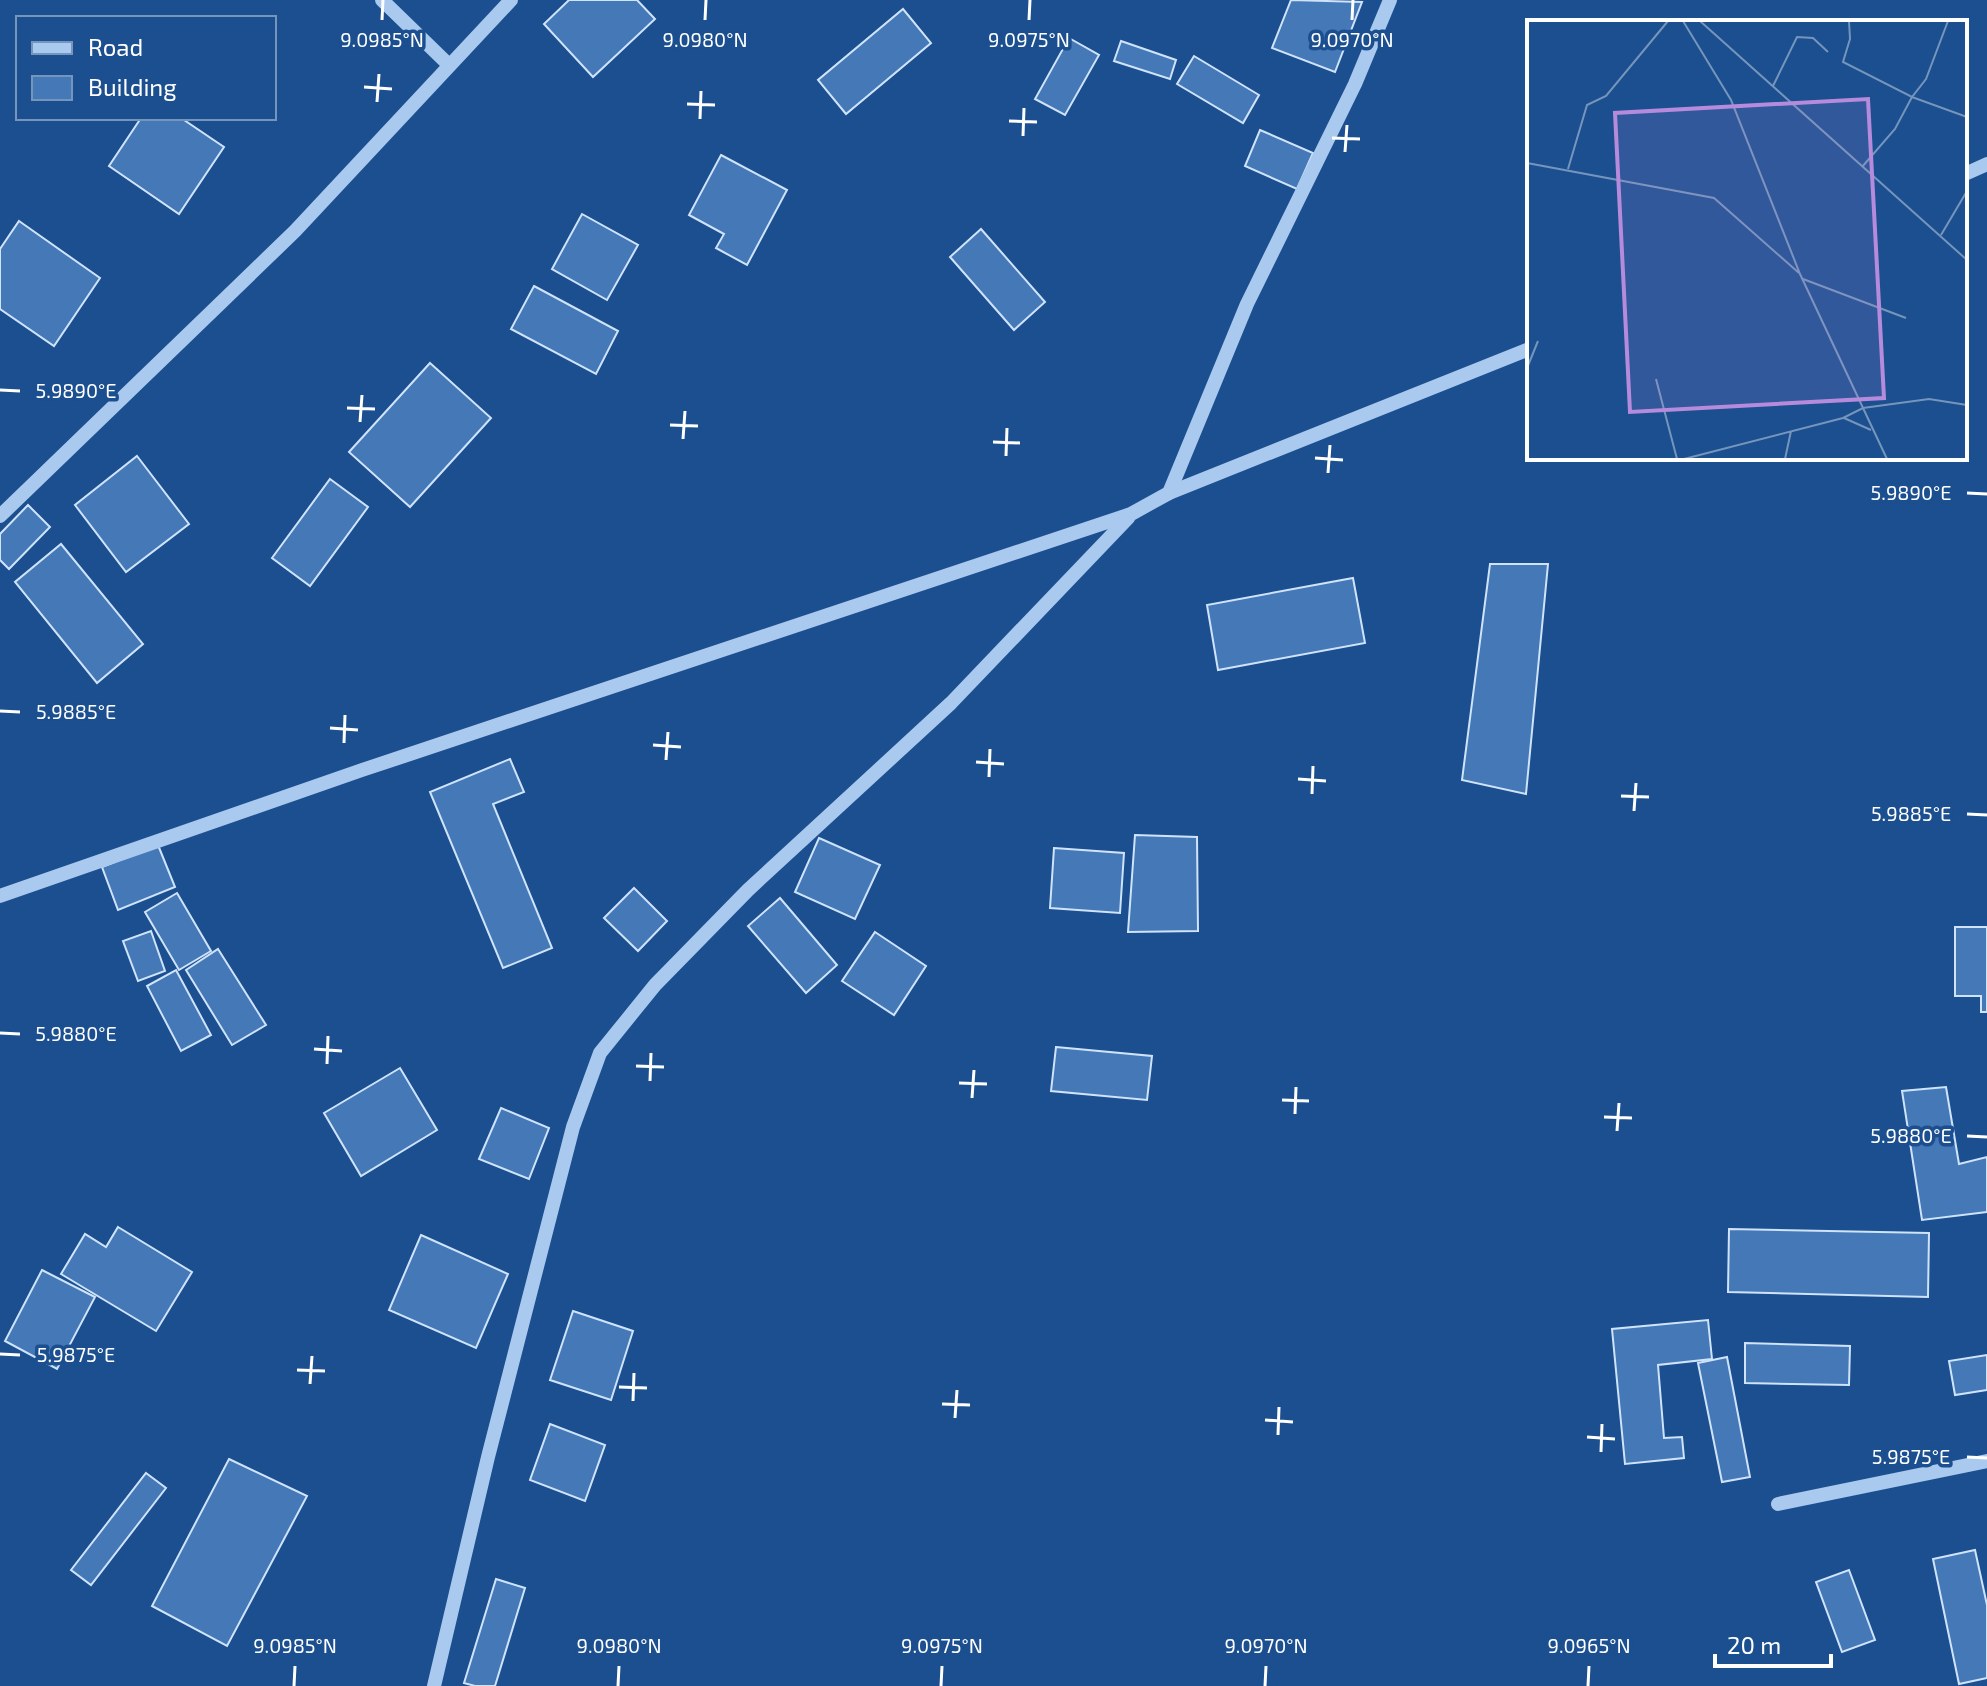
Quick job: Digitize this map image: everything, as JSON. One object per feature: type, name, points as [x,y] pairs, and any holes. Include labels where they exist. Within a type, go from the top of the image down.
[{"type":"street","points":[[382,0],[449,65]]},
{"type":"street","points":[[0,516],[295,231],[511,0]]},
{"type":"street","points":[[1169,493],[1247,304],[1355,84],[1390,0]]},
{"type":"street","points":[[1967,173],[1987,164]]},
{"type":"street","points":[[0,896],[377,765],[1131,514],[1169,493],[1527,350]]},
{"type":"street","points":[[434,1686],[488,1457],[569,1142],[600,1053],[655,985],[748,890],[951,703],[1131,514]]},
{"type":"street","points":[[1778,1504],[1987,1461]]},
{"type":"building","points":[[569,0],[637,0],[655,19],[593,77],[544,24]]},
{"type":"building","points":[[1291,0],[1362,2],[1335,72],[1272,48]]},
{"type":"building","points":[[903,9],[931,43],[846,114],[818,80]]},
{"type":"building","points":[[1069,38],[1099,55],[1065,115],[1035,99]]},
{"type":"building","points":[[1121,41],[1176,60],[1170,79],[1114,61]]},
{"type":"building","points":[[1194,56],[1259,95],[1243,123],[1177,84]]},
{"type":"building","points":[[140,120],[184,120],[224,147],[179,214],[109,166]]},
{"type":"building","points":[[1260,130],[1313,153],[1297,189],[1245,166]]},
{"type":"building","points":[[721,155],[787,190],[747,265],[716,248],[724,234],[689,215]]},
{"type":"building","points":[[582,214],[638,245],[607,300],[552,269]]},
{"type":"building","points":[[19,221],[100,278],[54,346],[0,309],[0,249]]},
{"type":"building","points":[[981,229],[1045,302],[1014,330],[950,257]]},
{"type":"building","points":[[534,286],[618,331],[596,374],[511,329]]},
{"type":"building","points":[[430,363],[491,418],[410,507],[349,452]]},
{"type":"building","points":[[137,456],[189,524],[126,572],[75,505]]},
{"type":"building","points":[[330,479],[368,507],[310,586],[272,558]]},
{"type":"building","points":[[28,505],[50,527],[9,569],[0,560],[0,534]]},
{"type":"building","points":[[61,544],[143,644],[97,683],[15,582]]},
{"type":"building","points":[[1490,564],[1548,564],[1526,794],[1462,780]]},
{"type":"building","points":[[1353,578],[1365,643],[1218,670],[1207,605]]},
{"type":"building","points":[[510,759],[524,792],[493,804],[552,948],[503,968],[430,792]]},
{"type":"building","points":[[1135,835],[1197,837],[1198,931],[1128,932]]},
{"type":"building","points":[[819,838],[880,865],[855,919],[795,892]]},
{"type":"building","points":[[158,845],[175,887],[118,910],[102,867]]},
{"type":"building","points":[[1054,848],[1124,853],[1120,913],[1050,908]]},
{"type":"building","points":[[634,888],[667,921],[638,951],[604,918]]},
{"type":"building","points":[[177,893],[211,951],[179,970],[145,912]]},
{"type":"building","points":[[780,898],[837,965],[806,993],[748,926]]},
{"type":"building","points":[[1955,927],[1987,927],[1987,1012],[1981,1012],[1981,996],[1955,996]]},
{"type":"building","points":[[151,931],[165,971],[138,981],[123,941]]},
{"type":"building","points":[[875,932],[926,966],[894,1015],[842,981]]},
{"type":"building","points":[[218,949],[266,1025],[232,1045],[186,970]]},
{"type":"building","points":[[176,970],[211,1035],[181,1051],[147,986]]},
{"type":"building","points":[[1056,1047],[1152,1056],[1147,1100],[1051,1091]]},
{"type":"building","points":[[400,1068],[437,1130],[361,1176],[324,1113]]},
{"type":"building","points":[[1946,1087],[1959,1164],[1987,1157],[1987,1212],[1922,1220],[1902,1091]]},
{"type":"building","points":[[501,1108],[549,1128],[529,1179],[479,1159]]},
{"type":"building","points":[[118,1227],[192,1272],[156,1331],[61,1274],[85,1234],[106,1247]]},
{"type":"building","points":[[1729,1229],[1929,1233],[1928,1297],[1728,1292]]},
{"type":"building","points":[[421,1235],[508,1274],[476,1348],[389,1310]]},
{"type":"building","points":[[42,1270],[95,1297],[57,1369],[5,1341]]},
{"type":"building","points":[[573,1311],[633,1331],[611,1400],[550,1380]]},
{"type":"building","points":[[1708,1320],[1712,1359],[1658,1365],[1664,1438],[1682,1437],[1684,1458],[1625,1464],[1612,1329]]},
{"type":"building","points":[[1745,1343],[1850,1346],[1849,1385],[1745,1383]]},
{"type":"building","points":[[1987,1355],[1987,1390],[1955,1395],[1949,1361]]},
{"type":"building","points":[[1727,1357],[1750,1477],[1722,1482],[1698,1363]]},
{"type":"building","points":[[550,1424],[605,1445],[585,1501],[530,1480]]},
{"type":"building","points":[[229,1459],[307,1496],[227,1646],[152,1606]]},
{"type":"building","points":[[146,1473],[166,1488],[91,1585],[71,1570]]},
{"type":"building","points":[[1975,1550],[1987,1605],[1987,1678],[1959,1684],[1933,1559]]},
{"type":"building","points":[[1849,1570],[1875,1640],[1842,1652],[1816,1582]]},
{"type":"building","points":[[496,1579],[525,1588],[495,1686],[475,1686],[464,1683]]}]
